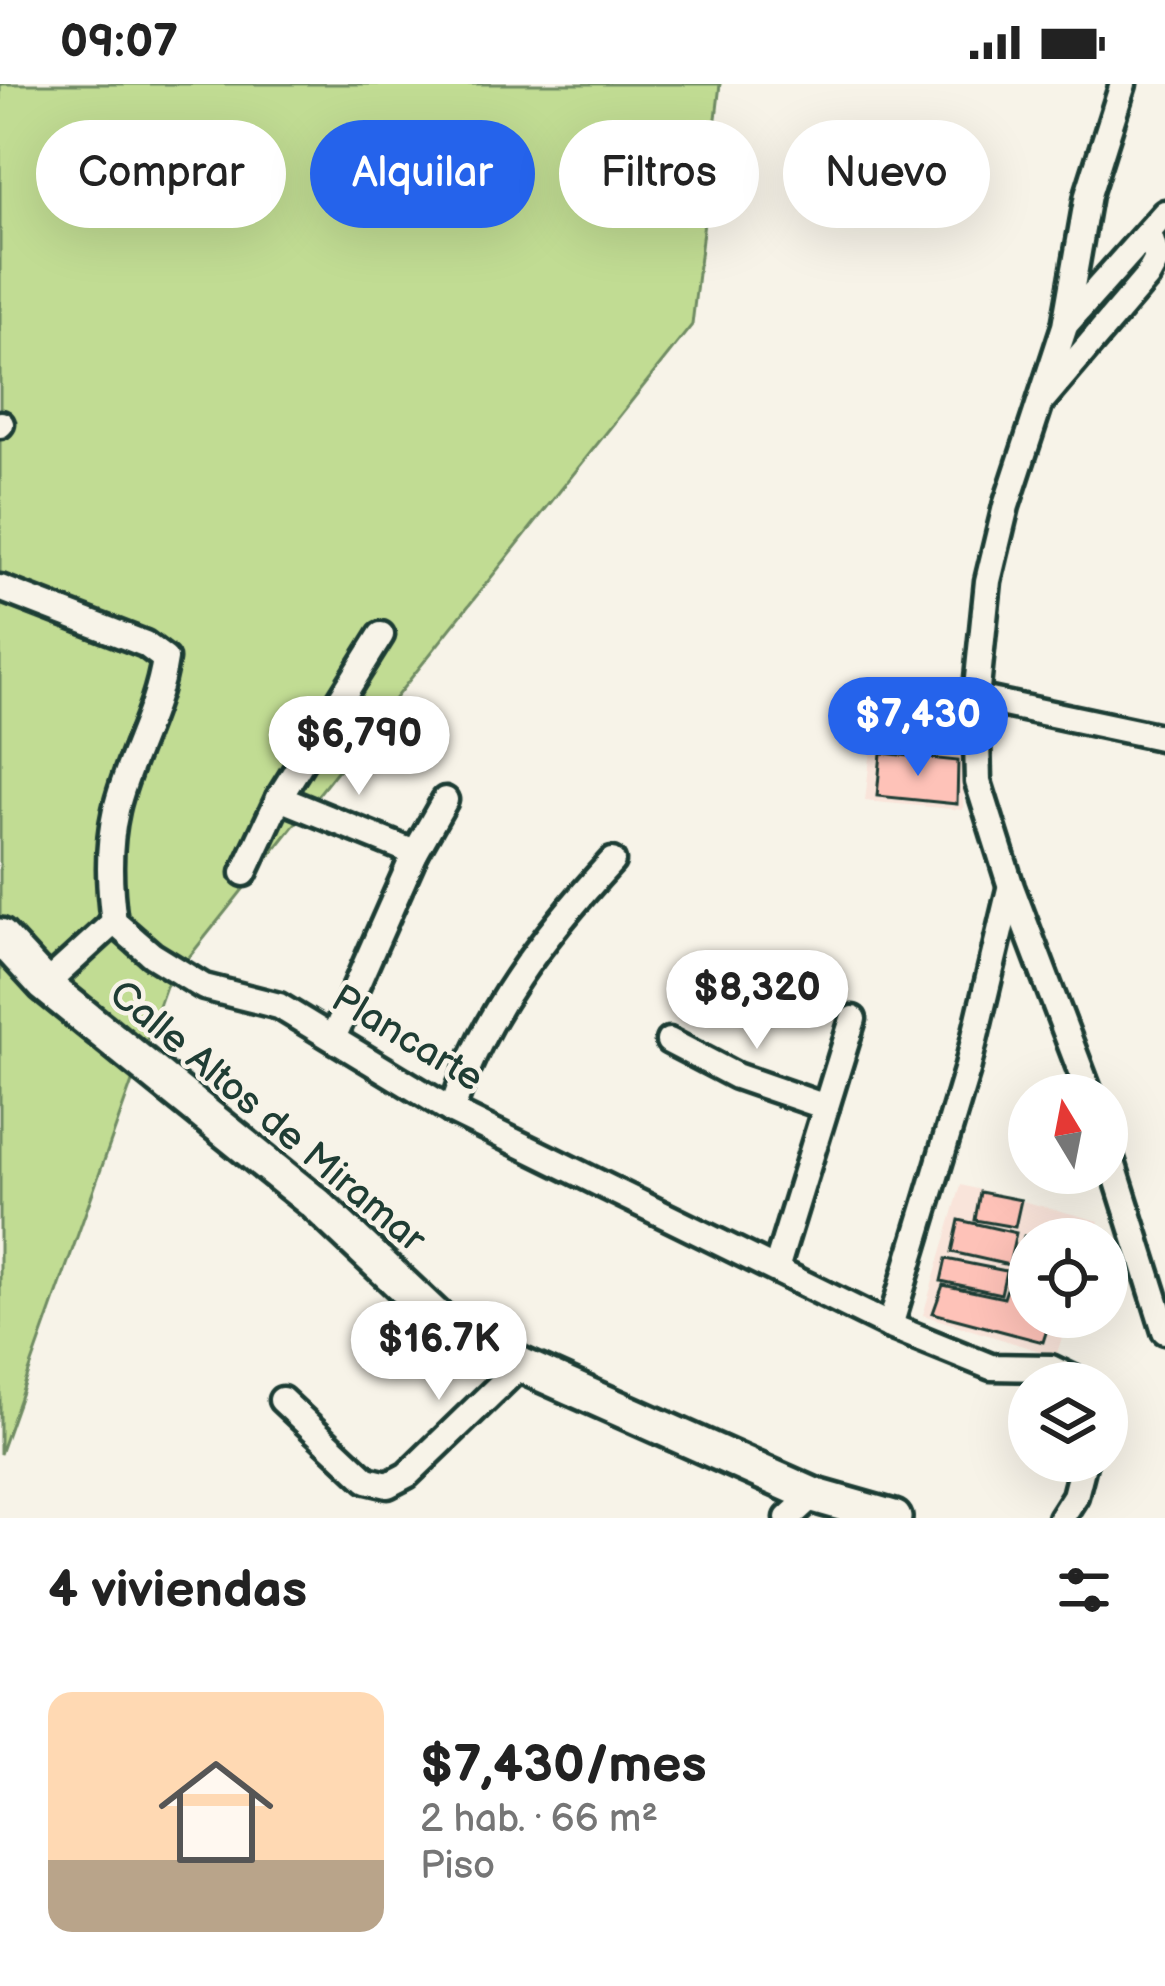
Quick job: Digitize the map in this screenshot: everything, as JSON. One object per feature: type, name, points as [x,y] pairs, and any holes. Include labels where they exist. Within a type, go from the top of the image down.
[{"type":"street","points":[[1082,1074],[1011,887],[978,782],[976,698],[988,581],[1033,411],[1065,326],[1088,195],[1123,84]]},
{"type":"street","points":[[1065,326],[1157,223]]},
{"type":"street","points":[[1033,411],[1147,278],[1157,259],[1157,223]]},
{"type":"street","points":[[0,588],[146,644],[165,659],[160,689],[116,811],[110,890],[114,922],[45,985]]},
{"type":"street","points":[[244,873],[279,798],[381,635]]},
{"type":"street","points":[[976,698],[1165,738]]},
{"type":"street","points":[[279,798],[415,853]]},
{"type":"street","points":[[334,1036],[415,853],[445,800]]},
{"type":"street","points":[[452,1111],[470,1052],[515,991],[549,929],[612,861]]},
{"type":"street","points":[[890,1326],[967,1070],[1011,887]]},
{"type":"street","name":"Plancarte","points":[[114,922],[152,955],[205,987],[279,1006],[452,1111],[890,1326],[991,1367],[1008,1367]]},
{"type":"street","name":"Calle Altos de Miramar","points":[[0,935],[45,985],[316,1204],[437,1318],[521,1365],[813,1495],[894,1518]]},
{"type":"street","points":[[776,1269],[853,1019]]},
{"type":"street","points":[[669,1040],[736,1076],[826,1107]]},
{"type":"street","points":[[1122,1194],[1165,1331]]},
{"type":"street","points":[[282,1400],[367,1480],[388,1485],[407,1475],[521,1365]]},
{"type":"street","points":[[1061,1518],[1079,1482]]},
{"type":"street","points":[[788,1518],[813,1495]]},
{"type":"shaded area","points":[[878,688],[968,691],[963,810],[865,801]]},
{"type":"shaded area","points":[[961,1185],[1088,1218],[1008,1218],[1008,1338],[1062,1338],[1056,1356],[923,1315]]},
{"type":"green space","points":[[0,84],[720,84],[716,120],[559,120],[559,228],[703,228],[692,325],[166,986],[0,1454]]},
{"type":"building","points":[[881,753],[958,761],[957,804],[877,796]]},
{"type":"building","points":[[980,1192],[1021,1200],[1017,1218],[1008,1218],[1008,1226],[975,1220]]},
{"type":"building","points":[[959,1220],[1008,1231],[1008,1265],[952,1252]]},
{"type":"building","points":[[946,1259],[1006,1271],[1001,1294],[941,1281]]},
{"type":"building","points":[[943,1285],[1004,1298],[1008,1286],[1008,1333],[933,1313]]}]
